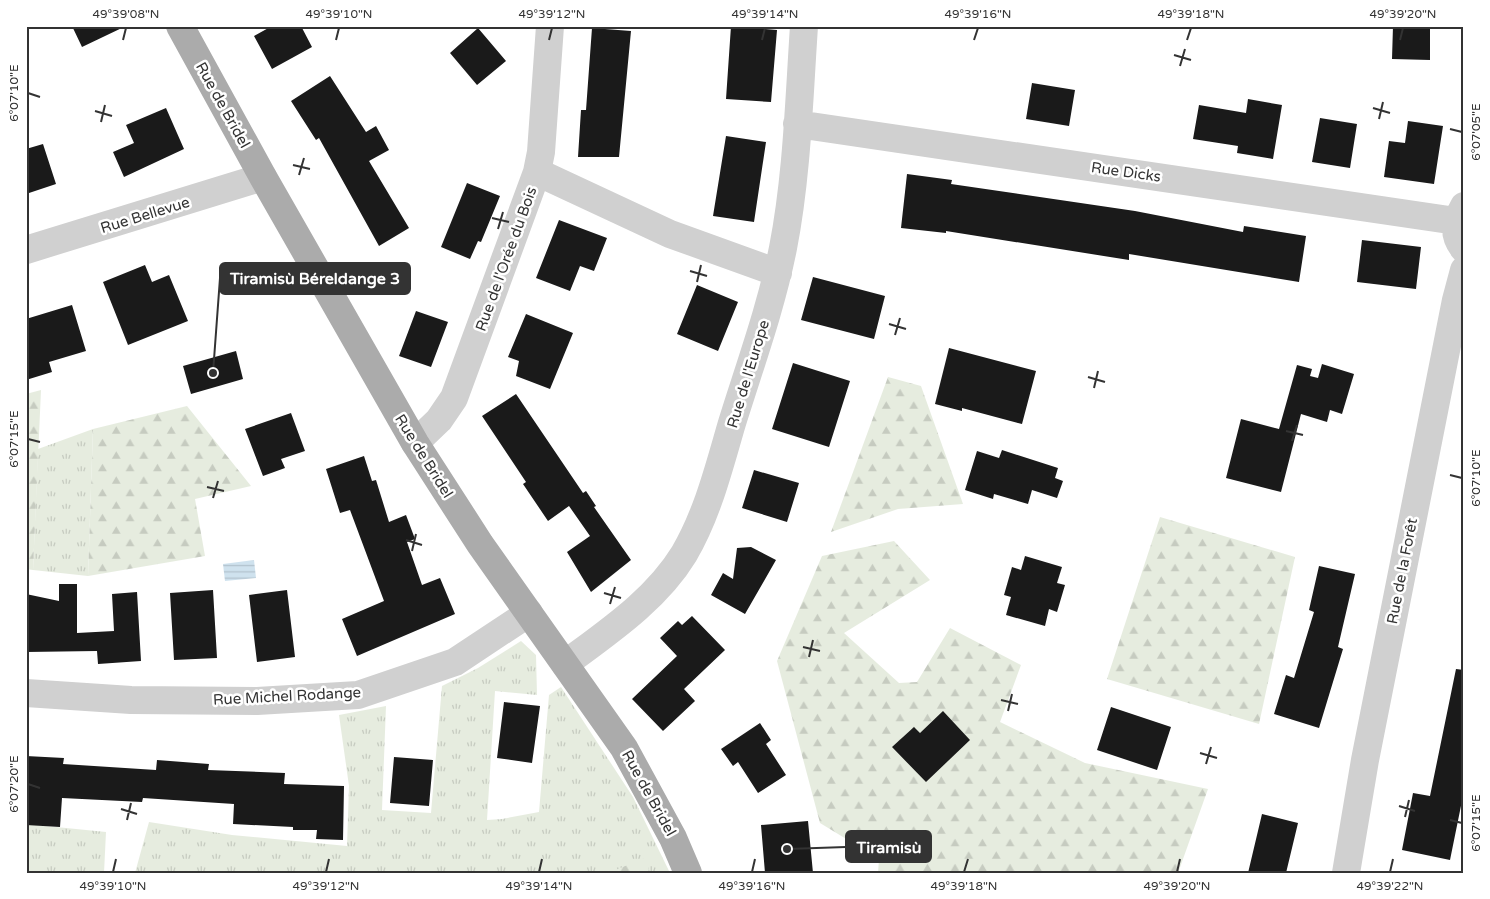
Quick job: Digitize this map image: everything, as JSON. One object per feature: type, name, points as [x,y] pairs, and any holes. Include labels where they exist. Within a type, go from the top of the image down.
[{"type":"main road","name":"Rue de Bridel","points":[[180,26],[263,177],[415,443],[480,544],[624,748],[673,838],[688,873]]},
{"type":"street","name":"Rue de l'Europe","points":[[565,664],[628,616],[657,587],[684,554],[705,509],[778,273],[787,223],[804,26]]},
{"type":"street","name":"Rue de l'Orée du Bois","points":[[415,443],[439,420],[454,398],[537,172],[541,152],[549,28]]},
{"type":"street","name":"Rue Dicks","points":[[797,124],[1460,214]]},
{"type":"street","points":[[537,172],[670,234],[778,273]]},
{"type":"street","name":"Rue Bellevue","points":[[26,250],[263,177]]},
{"type":"street","points":[[1460,214],[1457,240],[1464,249]]},
{"type":"street","name":"Rue de la Forêt","points":[[1346,873],[1367,751],[1456,300],[1464,270]]},
{"type":"street","name":"Rue Michel Rodange","points":[[26,693],[131,700],[257,701],[358,695],[455,662],[529,613]]},
{"type":"green space","points":[[888,377],[921,386],[963,504],[898,509],[831,532]]},
{"type":"green space","points":[[41,390],[33,570],[26,569],[26,394]]},
{"type":"green space","points":[[187,406],[251,486],[195,499],[205,556],[88,576],[93,429]]},
{"type":"green space","points":[[93,429],[88,576],[33,570],[38,449]]},
{"type":"green space","points":[[1160,517],[1295,557],[1259,724],[1107,679]]},
{"type":"green space","points":[[894,541],[930,580],[844,633],[899,683],[917,682],[950,628],[1021,665],[1000,722],[1085,763],[1208,789],[1178,873],[878,873],[879,859],[820,823],[777,661],[822,556]]},
{"type":"green space","points":[[521,641],[536,655],[537,695],[495,691],[487,820],[539,812],[549,695],[561,687],[633,797],[670,873],[135,873],[149,822],[232,835],[347,846],[349,786],[339,715],[386,706],[382,810],[431,813],[442,686],[478,668]]},
{"type":"green space","points":[[26,824],[106,832],[104,873],[26,873]]},
{"type":"green space","points":[[645,858],[650,873],[608,873]]},
{"type":"water","points":[[254,560],[256,578],[225,581],[223,564]]},
{"type":"building","points":[[72,26],[126,26],[82,47]]},
{"type":"building","points":[[272,26],[301,26],[312,47],[272,69],[254,36]]},
{"type":"building","points":[[731,26],[777,30],[771,102],[726,99]]},
{"type":"building","points":[[1393,26],[1430,26],[1430,60],[1392,59]]},
{"type":"building","points":[[478,28],[506,61],[477,85],[450,53]]},
{"type":"building","points":[[592,28],[631,31],[619,157],[578,157],[581,110],[586,110]]},
{"type":"building","points":[[330,76],[366,132],[376,126],[389,150],[369,161],[409,228],[379,246],[319,138],[316,140],[291,101]]},
{"type":"building","points":[[1032,83],[1075,90],[1069,126],[1026,119]]},
{"type":"building","points":[[1248,99],[1282,105],[1273,159],[1237,153],[1238,146],[1193,139],[1199,105],[1246,113]]},
{"type":"building","points":[[166,108],[184,149],[124,177],[113,152],[134,143],[126,125]]},
{"type":"building","points":[[1320,118],[1357,124],[1350,168],[1312,162]]},
{"type":"building","points":[[1408,121],[1443,126],[1434,184],[1384,177],[1389,141],[1405,143]]},
{"type":"building","points":[[726,136],[766,142],[754,222],[713,216]]},
{"type":"building","points":[[43,144],[56,184],[26,194],[26,149]]},
{"type":"building","points":[[907,174],[952,180],[951,184],[1135,211],[1243,232],[1244,226],[1306,236],[1299,282],[1129,254],[1129,260],[946,231],[946,233],[901,228]]},
{"type":"building","points":[[467,183],[500,196],[481,242],[478,241],[470,259],[441,247]]},
{"type":"building","points":[[559,220],[607,238],[594,271],[580,266],[570,291],[536,278]]},
{"type":"building","points":[[1362,240],[1421,247],[1416,289],[1357,282]]},
{"type":"building","points":[[145,265],[152,282],[169,275],[188,321],[128,345],[103,282]]},
{"type":"building","points":[[813,277],[885,296],[874,339],[801,320]]},
{"type":"building","points":[[697,285],[738,302],[718,351],[677,334]]},
{"type":"building","points":[[72,305],[86,351],[49,362],[52,372],[26,380],[26,319]]},
{"type":"building","points":[[416,311],[448,322],[431,367],[399,356]]},
{"type":"building","points":[[526,314],[573,333],[550,389],[516,376],[519,361],[508,357]]},
{"type":"building","points":[[949,348],[1036,371],[1022,424],[962,408],[962,411],[935,404]]},
{"type":"building","points":[[236,351],[243,379],[191,394],[183,366]]},
{"type":"building","points":[[793,363],[850,381],[829,447],[772,429]]},
{"type":"building","points":[[1322,364],[1354,374],[1342,414],[1330,410],[1327,422],[1301,414],[1281,492],[1226,478],[1241,419],[1279,429],[1297,365],[1312,369],[1310,376],[1318,378]]},
{"type":"building","points":[[516,394],[583,493],[586,491],[596,506],[594,507],[631,560],[591,592],[567,552],[590,536],[569,506],[548,521],[523,484],[526,482],[482,416]]},
{"type":"building","points":[[291,413],[305,451],[281,459],[285,468],[263,476],[245,429]]},
{"type":"building","points":[[1002,450],[1058,468],[1055,478],[1063,481],[1057,498],[1032,490],[1028,504],[994,494],[993,499],[965,490],[977,451],[999,458]]},
{"type":"building","points":[[364,456],[372,481],[376,480],[389,522],[406,515],[415,539],[407,542],[422,585],[440,578],[455,614],[357,656],[342,619],[384,601],[350,510],[340,513],[326,469]]},
{"type":"building","points":[[754,470],[799,483],[787,522],[742,508]]},
{"type":"building","points":[[751,547],[776,560],[745,614],[711,595],[723,573],[733,579],[737,548]]},
{"type":"building","points":[[1025,556],[1062,567],[1057,583],[1065,585],[1057,612],[1049,609],[1045,626],[1006,615],[1011,597],[1004,595],[1012,567],[1021,570]]},
{"type":"building","points":[[1319,566],[1355,574],[1338,647],[1343,649],[1319,728],[1274,714],[1286,675],[1294,678],[1314,612],[1309,610]]},
{"type":"building","points":[[59,584],[77,584],[77,633],[114,631],[112,594],[137,592],[141,661],[98,664],[97,651],[26,652],[26,594],[59,601]]},
{"type":"building","points":[[213,590],[217,658],[174,660],[170,593]]},
{"type":"building","points":[[287,590],[295,657],[257,662],[249,595]]},
{"type":"building","points":[[692,616],[725,650],[684,689],[695,701],[663,731],[632,699],[677,656],[660,638],[678,621],[682,625]]},
{"type":"building","points":[[1456,669],[1464,670],[1464,791],[1450,860],[1402,850],[1413,793],[1430,796]]},
{"type":"building","points":[[504,702],[540,706],[532,763],[497,758]]},
{"type":"building","points":[[1111,707],[1171,727],[1157,770],[1097,750]]},
{"type":"building","points":[[943,711],[970,740],[926,782],[892,747],[914,727],[920,733]]},
{"type":"building","points":[[760,723],[771,740],[766,744],[786,775],[758,793],[738,762],[733,766],[721,749]]},
{"type":"building","points":[[26,756],[64,758],[63,764],[156,770],[157,760],[209,764],[208,770],[285,773],[284,784],[344,786],[343,840],[316,839],[317,830],[293,830],[293,827],[233,824],[234,804],[143,798],[142,802],[62,798],[60,827],[26,825]]},
{"type":"building","points":[[394,757],[433,760],[429,806],[390,803]]},
{"type":"building","points":[[1262,814],[1298,823],[1286,873],[1248,873]]},
{"type":"building","points":[[808,821],[813,873],[765,873],[761,825]]},
{"type":"place","name":"Tiramisù Béreldange 3","points":[[213,373]]},
{"type":"place","name":"Tiramisù","points":[[787,849]]}]
